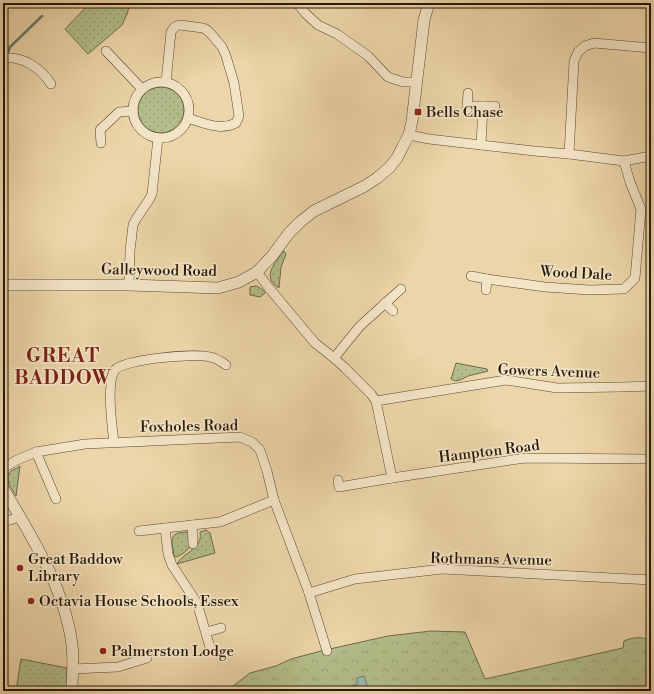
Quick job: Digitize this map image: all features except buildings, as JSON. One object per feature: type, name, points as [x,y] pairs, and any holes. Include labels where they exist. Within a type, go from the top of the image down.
[{"type":"street","points":[[297,3],[318,24],[337,34],[368,56],[388,77],[403,82],[416,82]]},
{"type":"street","name":"Galleywood Road","points":[[3,285],[129,285],[218,288],[239,282],[257,272],[300,222],[314,211],[365,186],[389,168],[397,158],[409,135],[412,121],[424,20],[429,3]]},
{"type":"street","points":[[166,82],[172,29],[180,25],[203,28],[207,30],[222,47],[226,56],[234,83],[239,116],[236,123],[226,126],[215,126],[188,118]]},
{"type":"street","points":[[569,154],[574,61],[578,52],[585,46],[594,43],[651,48]]},
{"type":"street","points":[[106,51],[142,89]]},
{"type":"street","points":[[7,57],[30,63],[49,77]]},
{"type":"street","points":[[166,82],[175,85],[182,91],[188,99],[190,108],[188,118],[184,126],[177,133],[168,137],[158,138],[144,132],[139,126],[135,119],[134,103],[142,89],[149,84],[166,82]]},
{"type":"street","points":[[468,93],[467,108],[495,106]]},
{"type":"street","points":[[481,145],[483,106]]},
{"type":"street","points":[[101,143],[100,130],[119,112],[134,111]]},
{"type":"street","points":[[409,135],[429,139],[534,152],[569,154],[624,161],[651,156]]},
{"type":"street","points":[[129,285],[130,251],[133,225],[152,194],[158,138]]},
{"type":"street","name":"Wood Dale","points":[[471,276],[487,280],[545,287],[589,290],[624,289],[636,278],[641,209],[630,182],[624,161]]},
{"type":"street","points":[[257,272],[315,343],[334,358],[371,394],[376,401],[392,478]]},
{"type":"street","points":[[486,290],[487,280]]},
{"type":"street","points":[[334,358],[360,326],[401,289]]},
{"type":"street","points":[[385,303],[393,311]]},
{"type":"street","points":[[114,442],[110,392],[111,378],[115,370],[122,366],[152,359],[188,356],[210,357],[226,365]]},
{"type":"street","name":"Gowers Avenue","points":[[376,401],[506,380],[557,388],[651,386]]},
{"type":"street","name":"Foxholes Road","points":[[3,468],[16,460],[36,452],[85,444],[240,437],[252,442],[260,450],[274,500],[309,593],[327,651]]},
{"type":"street","points":[[36,452],[56,499]]},
{"type":"street","name":"Hampton Road","points":[[338,480],[340,488],[392,478],[525,458],[651,459]]},
{"type":"street","points":[[3,488],[52,577],[68,621],[72,646],[72,691]]},
{"type":"street","points":[[139,532],[220,522],[274,500]]},
{"type":"street","points":[[3,522],[20,517]]},
{"type":"street","points":[[192,525],[193,544]]},
{"type":"street","points":[[165,528],[168,554],[172,566],[197,603],[210,647]]},
{"type":"street","name":"Rothmans Avenue","points":[[309,593],[354,579],[442,569],[651,580]]},
{"type":"street","points":[[206,632],[221,628]]},
{"type":"street","points":[[73,669],[118,667],[147,658]]},
{"type":"green space","points":[[90,3],[130,4],[122,25],[88,54],[65,29]]},
{"type":"green space","points":[[166,87],[178,93],[183,101],[183,119],[178,127],[170,132],[156,133],[144,127],[139,119],[138,105],[144,93],[152,88]]},
{"type":"green space","points":[[284,251],[286,254],[281,267],[279,288],[274,284],[270,275],[271,270]]},
{"type":"green space","points":[[256,286],[262,289],[265,293],[260,297],[250,295],[250,287]]},
{"type":"green space","points":[[456,363],[487,369],[488,371],[455,381],[451,379]]},
{"type":"green space","points":[[20,466],[16,496],[9,484],[8,477],[11,471]]},
{"type":"green space","points":[[206,530],[210,533],[215,553],[177,564],[184,556],[196,547],[199,543],[200,532]]},
{"type":"green space","points":[[187,532],[190,533],[191,536],[191,544],[184,552],[175,557],[172,546],[172,538],[176,534]]},
{"type":"green space","points":[[431,631],[465,632],[485,679],[623,648],[624,641],[634,638],[644,638],[651,641],[651,691],[224,691],[228,690],[250,673],[276,666],[291,659],[388,636]]},
{"type":"green space","points":[[21,659],[67,668],[67,691],[16,691]]},
{"type":"water","points":[[364,676],[369,691],[345,691],[344,689],[357,684],[357,678]]},
{"type":"waterway","points":[[7,55],[10,47],[42,16]]},
{"type":"waterway","points":[[3,69],[6,60]]},
{"type":"place","name":"Bells Chase","points":[[418,112]]},
{"type":"place","name":"Great Baddow Library","points":[[20,568]]},
{"type":"place","name":"Octavia House Schools, Essex","points":[[31,601]]},
{"type":"place","name":"Palmerston Lodge","points":[[103,651]]},
{"type":"district","name":"GREAT BADDOW","points":[[63,366]]}]
